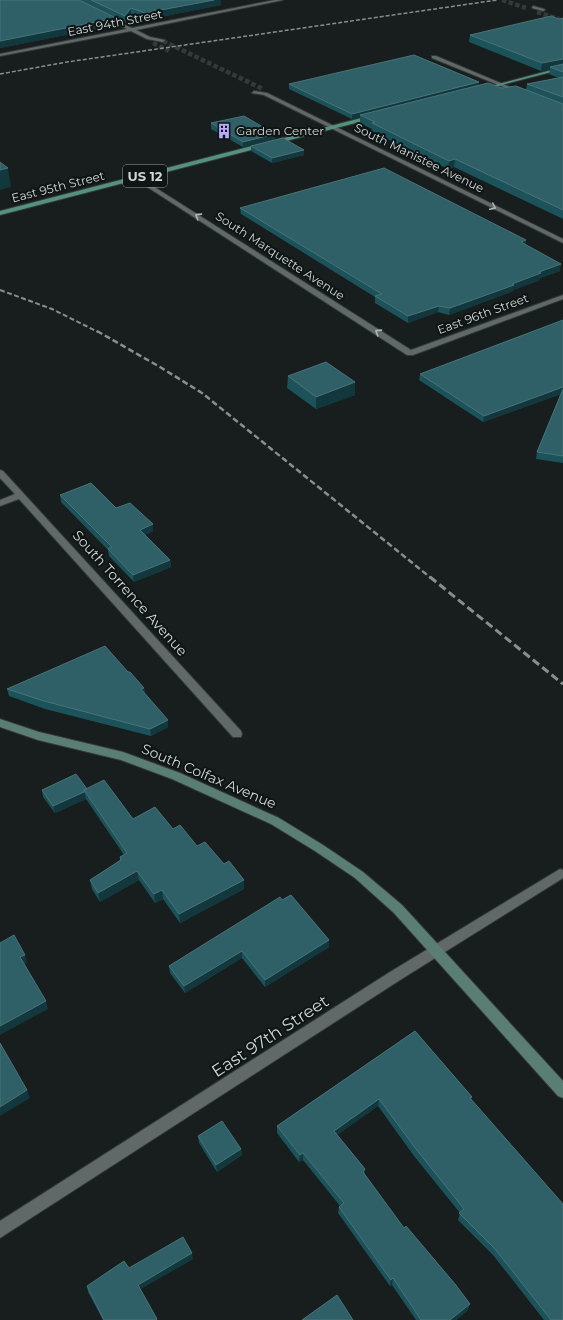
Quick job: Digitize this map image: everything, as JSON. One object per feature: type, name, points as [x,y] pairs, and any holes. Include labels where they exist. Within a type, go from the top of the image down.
[{"type":"main road","points":[[478,90],[563,68]]},
{"type":"main road","name":"East 95th Street","points":[[0,213],[380,115]]},
{"type":"main road","name":"South Colfax Avenue","points":[[0,723],[38,736],[123,756],[176,776],[275,821],[359,875],[398,909],[435,951]]},
{"type":"main road","points":[[435,951],[563,1091]]},
{"type":"street","name":"East 94th Street","points":[[0,55],[281,0]]},
{"type":"street","points":[[533,7],[543,10]]},
{"type":"street","points":[[526,8],[537,12]]},
{"type":"street","points":[[102,15],[149,38],[163,41]]},
{"type":"street","points":[[149,38],[153,43]]},
{"type":"street","points":[[434,56],[525,93]]},
{"type":"street","name":"South Manistee Avenue","points":[[254,92],[264,92],[563,241]]},
{"type":"street","name":"South Marquette Avenue","points":[[137,178],[410,353]]},
{"type":"street","name":"East 96th Street","points":[[410,353],[563,297]]},
{"type":"street","name":"South Torrence Avenue","points":[[0,473],[237,734]]},
{"type":"street","points":[[0,503],[20,496]]},
{"type":"street","name":"East 97th Street","points":[[0,1230],[435,951],[560,874]]},
{"type":"building","points":[[0,0],[79,0],[116,18],[0,41]]},
{"type":"building","points":[[91,0],[214,0],[145,13],[131,8],[125,16]]},
{"type":"building","points":[[551,16],[559,19],[563,18],[563,59],[542,63],[470,35]]},
{"type":"building","points":[[414,55],[479,82],[352,114],[289,84]]},
{"type":"building","points":[[563,64],[563,72],[550,67]]},
{"type":"building","points":[[563,77],[563,97],[527,84]]},
{"type":"building","points":[[488,83],[502,88],[516,86],[563,104],[563,210],[455,159],[449,161],[372,123],[375,122],[360,115]]},
{"type":"building","points":[[244,116],[275,134],[243,142],[211,123]]},
{"type":"building","points":[[283,138],[304,150],[272,158],[251,146]]},
{"type":"building","points":[[0,162],[8,168],[0,170]]},
{"type":"building","points":[[384,168],[526,240],[521,242],[561,264],[512,284],[514,285],[450,308],[439,306],[408,316],[375,296],[382,294],[240,208]]},
{"type":"building","points":[[563,320],[563,387],[484,416],[420,374]]},
{"type":"building","points":[[326,362],[355,382],[316,397],[288,376]]},
{"type":"building","points":[[563,389],[563,456],[537,452]]},
{"type":"building","points":[[91,483],[116,508],[130,503],[153,524],[140,530],[170,560],[133,575],[108,549],[112,547],[60,495]]},
{"type":"building","points":[[105,646],[144,688],[141,689],[168,720],[150,729],[44,701],[7,689]]},
{"type":"building","points":[[76,774],[87,789],[84,790],[84,792],[53,806],[42,790]]},
{"type":"building","points":[[104,780],[133,819],[155,807],[173,829],[180,825],[197,846],[205,842],[224,864],[229,861],[244,880],[179,914],[162,890],[154,894],[137,871],[98,893],[90,880],[121,860],[120,857],[127,853],[84,790]]},
{"type":"building","points":[[291,895],[329,940],[265,980],[242,951],[184,986],[169,966],[280,897],[282,900]]},
{"type":"building","points":[[14,935],[25,955],[20,957],[46,1001],[0,1026],[0,943]]},
{"type":"building","points":[[415,1031],[472,1097],[470,1098],[563,1204],[563,1320],[551,1320],[495,1249],[459,1213],[464,1209],[416,1149],[379,1099],[334,1131],[365,1169],[363,1172],[404,1228],[406,1226],[470,1304],[450,1320],[421,1320],[393,1278],[391,1280],[339,1207],[344,1203],[303,1153],[300,1155],[277,1126]]},
{"type":"building","points":[[0,1043],[27,1090],[0,1107]]},
{"type":"building","points":[[222,1121],[241,1149],[216,1165],[198,1136]]},
{"type":"building","points":[[183,1237],[192,1253],[138,1285],[157,1319],[104,1320],[87,1286],[124,1261],[129,1268]]},
{"type":"building","points":[[337,1295],[353,1320],[302,1320]]},
{"type":"tunnel","points":[[502,0],[526,8]]},
{"type":"tunnel","points":[[537,12],[559,19]]},
{"type":"tunnel","points":[[163,41],[263,89]]},
{"type":"tunnel","points":[[153,43],[169,51]]},
{"type":"railway","points":[[0,74],[67,62],[497,0]]},
{"type":"railway","points":[[0,290],[52,309],[98,332]]},
{"type":"railway","points":[[97,331],[202,393],[431,578]]},
{"type":"railway","points":[[430,577],[563,684]]},
{"type":"place","name":"Garden Center","points":[[224,131]]}]
